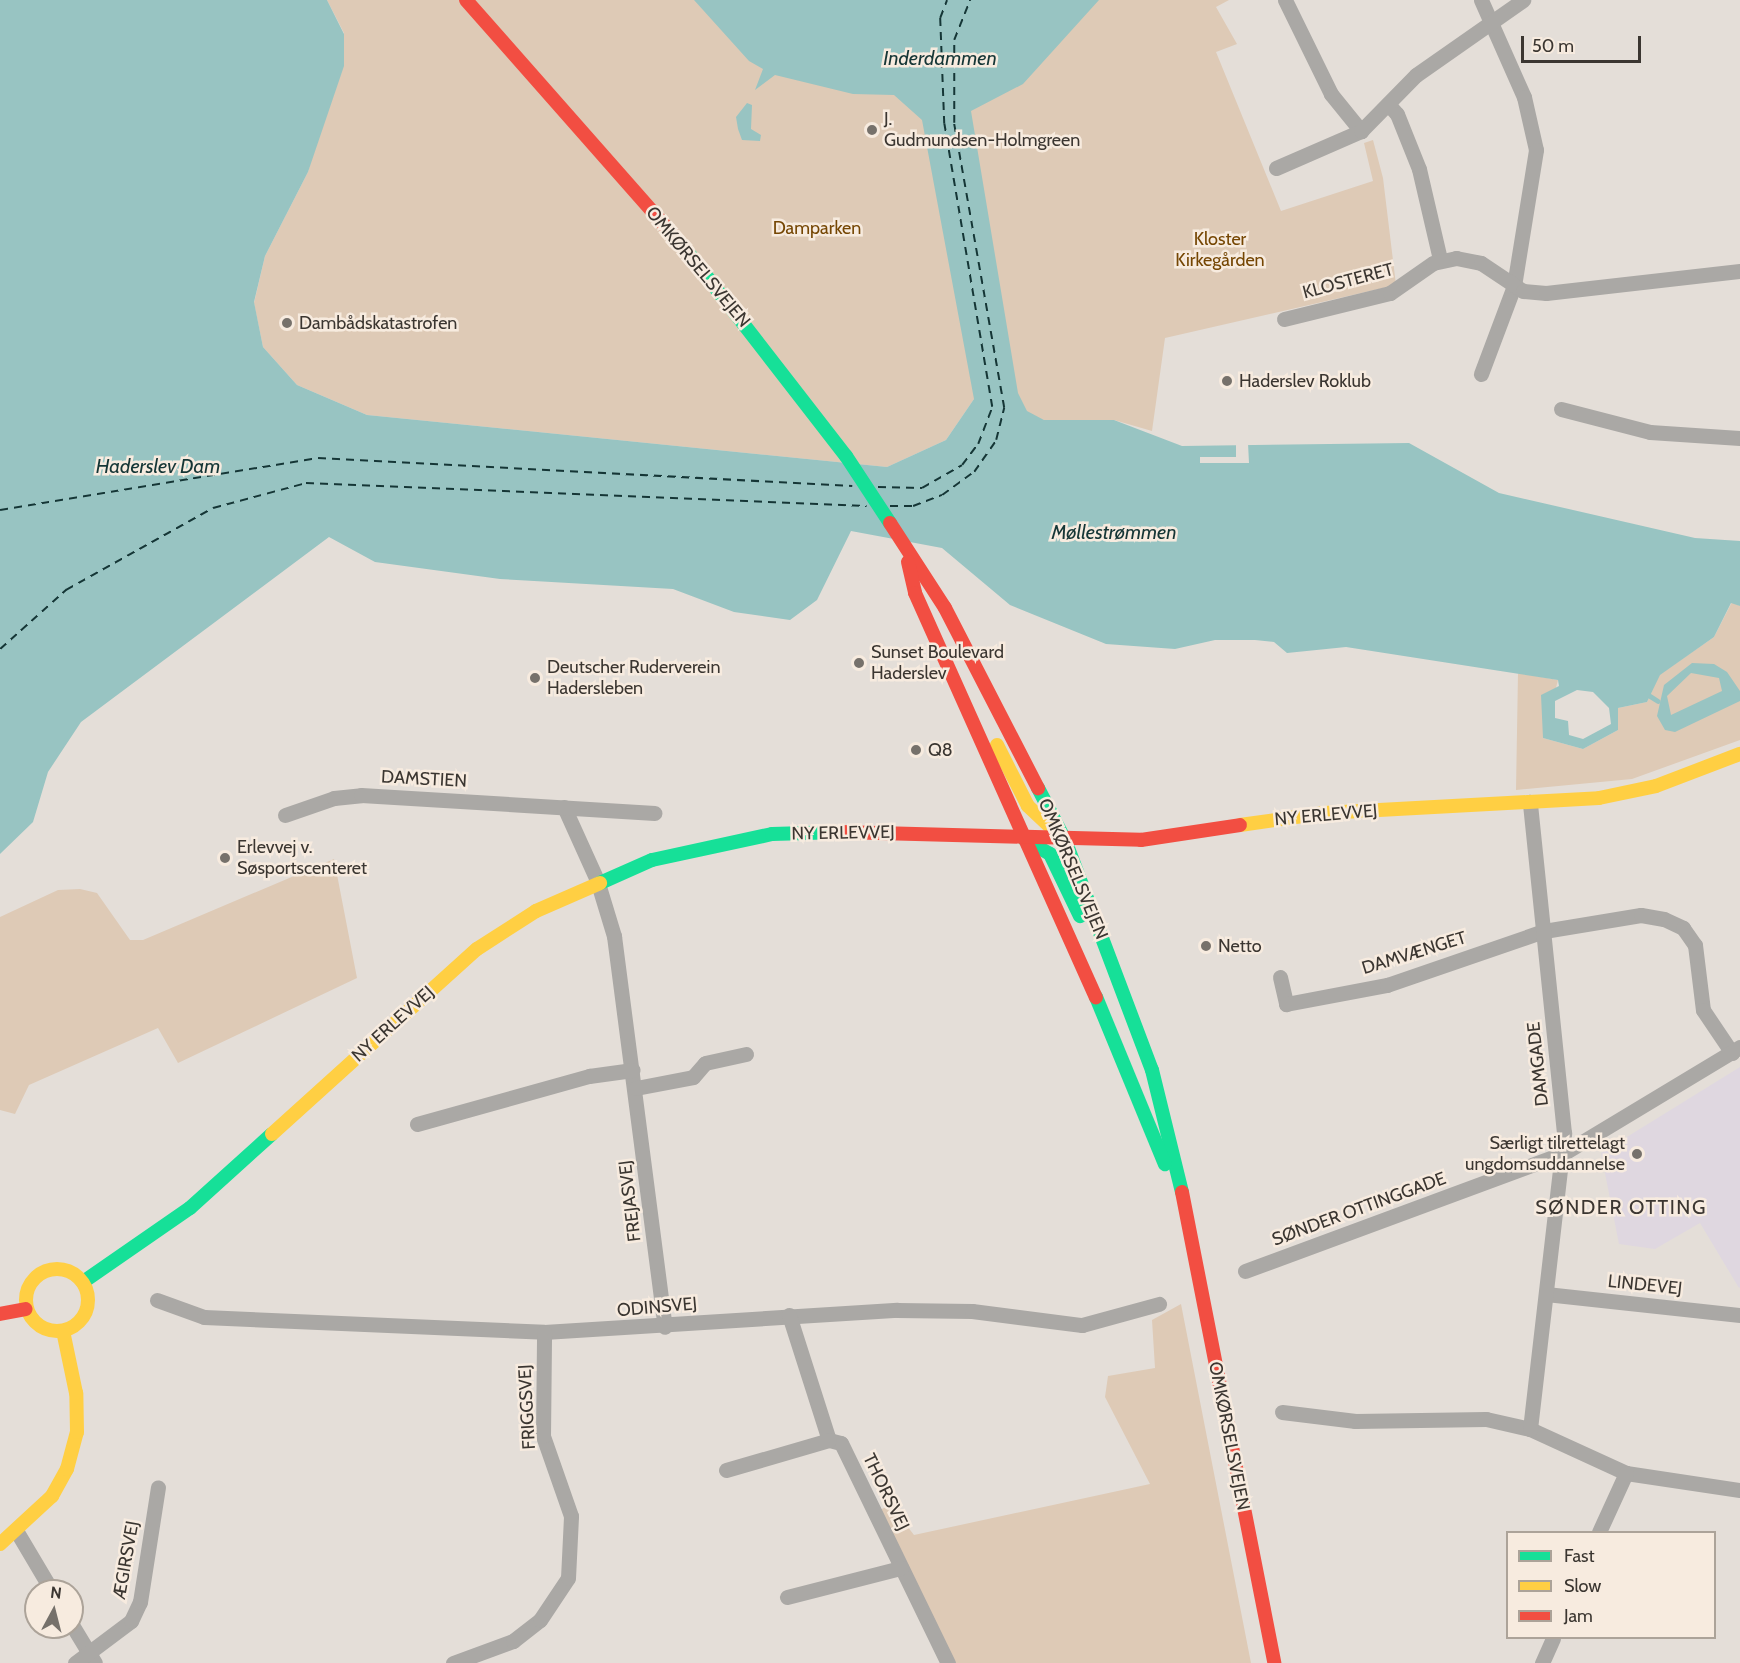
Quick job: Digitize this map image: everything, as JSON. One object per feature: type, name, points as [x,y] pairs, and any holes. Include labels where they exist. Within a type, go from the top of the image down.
[{"type":"main road","name":"OMKØRSELSVEJEN","points":[[466,0],[707,274],[846,456],[906,553],[945,608],[987,683],[1065,840],[1152,1070],[1183,1209],[1274,1663]]},
{"type":"main road","name":"OMKØRSELSVEJEN","points":[[906,553],[915,593],[1115,1038],[1183,1209]]},
{"type":"main road","points":[[956,687],[975,702],[1028,806],[1065,840]]},
{"type":"main road","name":"NY ERLEVVEJ","points":[[83,1282],[190,1208],[477,949],[597,880],[652,860],[772,834],[885,831],[1025,839],[1141,840],[1324,813],[1599,798],[1656,786],[1740,754]]},
{"type":"main road","points":[[1025,839],[1050,854],[1105,971],[1122,988]]},
{"type":"main road","points":[[46,1270],[67,1270],[83,1282],[86,1312],[63,1331],[45,1329],[26,1309],[27,1290],[46,1270]]},
{"type":"main road","points":[[0,1314],[26,1309]]},
{"type":"main road","points":[[0,1544],[17,1532],[52,1496],[67,1469],[77,1432],[76,1393],[63,1331]]},
{"type":"street","points":[[1285,0],[1331,94],[1361,131]]},
{"type":"street","points":[[1481,0],[1524,97],[1536,150],[1514,286],[1481,374]]},
{"type":"street","points":[[1276,168],[1361,131],[1416,75],[1523,0]]},
{"type":"street","points":[[1388,104],[1419,169],[1440,259],[1481,263],[1514,286],[1567,292],[1740,271]]},
{"type":"street","name":"KLOSTERET","points":[[1284,319],[1390,293],[1440,259]]},
{"type":"street","points":[[1561,408],[1650,432],[1740,438]]},
{"type":"street","name":"DAMSTIEN","points":[[285,815],[334,798],[361,795],[654,813]]},
{"type":"street","name":"DAMGADE","points":[[1530,802],[1564,1153],[1530,1430]]},
{"type":"street","points":[[564,807],[597,880]]},
{"type":"street","name":"FREJASVEJ","points":[[597,880],[615,936],[665,1327]]},
{"type":"street","points":[[1544,932],[1641,915],[1683,927],[1701,964],[1703,1010],[1736,1050]]},
{"type":"street","name":"DAMVÆNGET","points":[[1280,977],[1286,1004],[1387,985],[1544,932]]},
{"type":"street","name":"SØNDER OTTINGGADE","points":[[1245,1271],[1564,1153],[1736,1050]]},
{"type":"street","points":[[636,1089],[693,1077],[705,1063],[746,1054]]},
{"type":"street","points":[[417,1124],[589,1076],[633,1070]]},
{"type":"street","name":"LINDEVEJ","points":[[1546,1294],[1740,1316]]},
{"type":"street","name":"ODINSVEJ","points":[[157,1300],[204,1317],[544,1332],[665,1327],[789,1315],[972,1311],[1082,1325],[1159,1304]]},
{"type":"street","name":"THORSVEJ","points":[[789,1315],[829,1440],[841,1443],[948,1663]]},
{"type":"street","name":"FRIGGSVEJ","points":[[453,1663],[513,1641],[540,1620],[568,1578],[571,1516],[543,1436],[544,1332]]},
{"type":"street","points":[[1282,1412],[1355,1421],[1486,1419],[1530,1430],[1626,1473],[1740,1490]]},
{"type":"street","points":[[726,1470],[829,1440]]},
{"type":"street","points":[[1600,1531],[1626,1473]]},
{"type":"street","name":"ÆGIRSVEJ","points":[[75,1663],[92,1659],[119,1635],[140,1602],[158,1487]]},
{"type":"street","points":[[17,1532],[45,1579]]},
{"type":"street","points":[[787,1597],[901,1568]]},
{"type":"street","points":[[80,1639],[92,1659]]},
{"type":"street","points":[[1542,1663],[1553,1639]]},
{"type":"shaded area","points":[[1740,1067],[1739,1288],[1700,1223],[1655,1249],[1619,1244],[1601,1153]]},
{"type":"green space","name":"Damparken","points":[[327,0],[1229,0],[1216,7],[1237,44],[1216,52],[1281,211],[1373,181],[1364,143],[1373,140],[1383,178],[1396,285],[1165,338],[1152,431],[1114,420],[1044,420],[974,399],[946,440],[887,467],[367,415],[297,385],[263,347],[254,303],[265,256],[308,172],[344,33]]},
{"type":"green space","points":[[1732,602],[1740,606],[1740,740],[1632,779],[1516,790],[1518,673],[1558,680],[1543,738],[1583,749],[1618,730],[1618,708],[1647,702],[1659,675],[1714,637]]},
{"type":"green space","points":[[334,859],[357,978],[178,1063],[158,1028],[29,1085],[15,1114],[0,1110],[0,917],[58,890],[80,889],[97,893],[130,940],[143,940]]},
{"type":"green space","points":[[1181,1304],[1251,1663],[951,1663],[877,1511],[891,1505],[914,1535],[1150,1484],[1105,1397],[1108,1376],[1155,1368],[1152,1320]]},
{"type":"water","points":[[0,0],[327,0],[344,34],[344,66],[308,172],[265,256],[254,302],[263,347],[297,385],[367,415],[887,467],[946,440],[974,399],[922,120],[894,95],[853,94],[775,75],[755,90],[763,69],[749,61],[694,0],[1099,0],[1023,84],[971,111],[1018,393],[1027,411],[1044,420],[1114,420],[1182,446],[1409,443],[1499,493],[1695,538],[1740,541],[1740,606],[1731,603],[1714,637],[1660,675],[1647,702],[1618,708],[1618,730],[1583,749],[1543,738],[1541,695],[1559,686],[1558,680],[1346,647],[1287,653],[1274,642],[1255,640],[1215,640],[1175,649],[1106,644],[1010,605],[942,548],[851,531],[817,600],[790,620],[734,612],[673,589],[500,579],[375,562],[329,537],[81,722],[48,772],[33,822],[0,854]],"holes":[[[1577,690],[1593,692],[1609,708],[1611,724],[1583,739],[1569,735],[1568,721],[1555,718],[1555,701]]]},
{"type":"water","points":[[747,103],[752,105],[751,129],[761,135],[760,141],[742,140],[738,129],[736,117]]},
{"type":"water","points":[[1692,663],[1714,664],[1727,672],[1740,691],[1740,701],[1675,732],[1665,730],[1657,716],[1664,685]],"holes":[[[1691,673],[1719,678],[1722,691],[1671,715],[1667,696]]]},
{"type":"pier","points":[[1248,443],[1249,463],[1200,463],[1200,457],[1236,457],[1236,444]]},
{"type":"waterway","points":[[1650,696],[1658,701]]},
{"type":"ferry route","points":[[878,487],[922,488],[962,465],[978,444],[992,407],[944,124],[940,18],[947,0]]},
{"type":"ferry route","points":[[890,506],[913,506],[942,495],[974,472],[996,440],[1004,408],[954,123],[954,40],[970,0]]},
{"type":"ferry route","points":[[0,510],[318,458],[852,486]]},
{"type":"ferry route","points":[[0,649],[66,590],[213,508],[306,483],[867,506]]},
{"type":"traffic: fast","points":[[683,246],[846,456],[890,523]]},
{"type":"traffic: fast","points":[[1038,788],[1065,840],[1152,1070],[1182,1192]]},
{"type":"traffic: fast","points":[[600,883],[652,860],[772,834],[841,832]]},
{"type":"traffic: fast","points":[[1025,840],[1050,854],[1080,916]]},
{"type":"traffic: fast","points":[[1096,997],[1165,1164]]},
{"type":"traffic: fast","points":[[83,1282],[190,1208],[272,1134]]},
{"type":"traffic: slow","points":[[997,745],[1028,806],[1062,838]]},
{"type":"traffic: slow","points":[[1240,825],[1324,813],[1599,798],[1656,786],[1740,754]]},
{"type":"traffic: slow","points":[[272,1134],[477,949],[536,911],[600,883]]},
{"type":"traffic: slow","points":[[51,1269],[63,1269],[79,1278],[86,1288],[88,1300],[86,1312],[79,1322],[63,1331],[51,1331],[40,1326],[31,1317],[26,1306],[26,1294],[31,1283],[40,1274],[51,1269]]},
{"type":"traffic: slow","points":[[0,1544],[52,1496],[67,1469],[77,1432],[76,1393],[63,1331]]},
{"type":"traffic: jam","points":[[466,0],[683,246]]},
{"type":"traffic: jam","points":[[890,523],[945,608],[1038,788]]},
{"type":"traffic: jam","points":[[908,562],[915,593],[1096,997]]},
{"type":"traffic: jam","points":[[841,832],[1141,840],[1240,825]]},
{"type":"traffic: jam","points":[[1182,1192],[1274,1663]]},
{"type":"traffic: jam","points":[[0,1314],[26,1309]]},
{"type":"place","name":"J. Gudmundsen-Holmgreen","points":[[872,130]]},
{"type":"place","name":"Dambådskatastrofen","points":[[287,323]]},
{"type":"place","name":"Haderslev Roklub","points":[[1227,381]]},
{"type":"place","name":"Sunset Boulevard Haderslev","points":[[859,663]]},
{"type":"place","name":"Deutscher Ruderverein Hadersleben","points":[[535,678]]},
{"type":"place","name":"Q8","points":[[916,750]]},
{"type":"place","name":"Erlevvej v. Søsportscenteret","points":[[225,858]]},
{"type":"place","name":"Netto","points":[[1206,946]]},
{"type":"place","name":"Særligt tilrettelagt ungdomsuddannelse","points":[[1637,1154]]},
{"type":"district","name":"SØNDER OTTING","points":[[1621,1207]]},
{"type":"water label","name":"Inderdammen","points":[[940,58]]},
{"type":"water label","name":"Haderslev Dam","points":[[158,466]]},
{"type":"water label","name":"Møllestrømmen","points":[[1114,532]]},
{"type":"park label","name":"Kloster Kirkegården","points":[[1220,250]]}]
